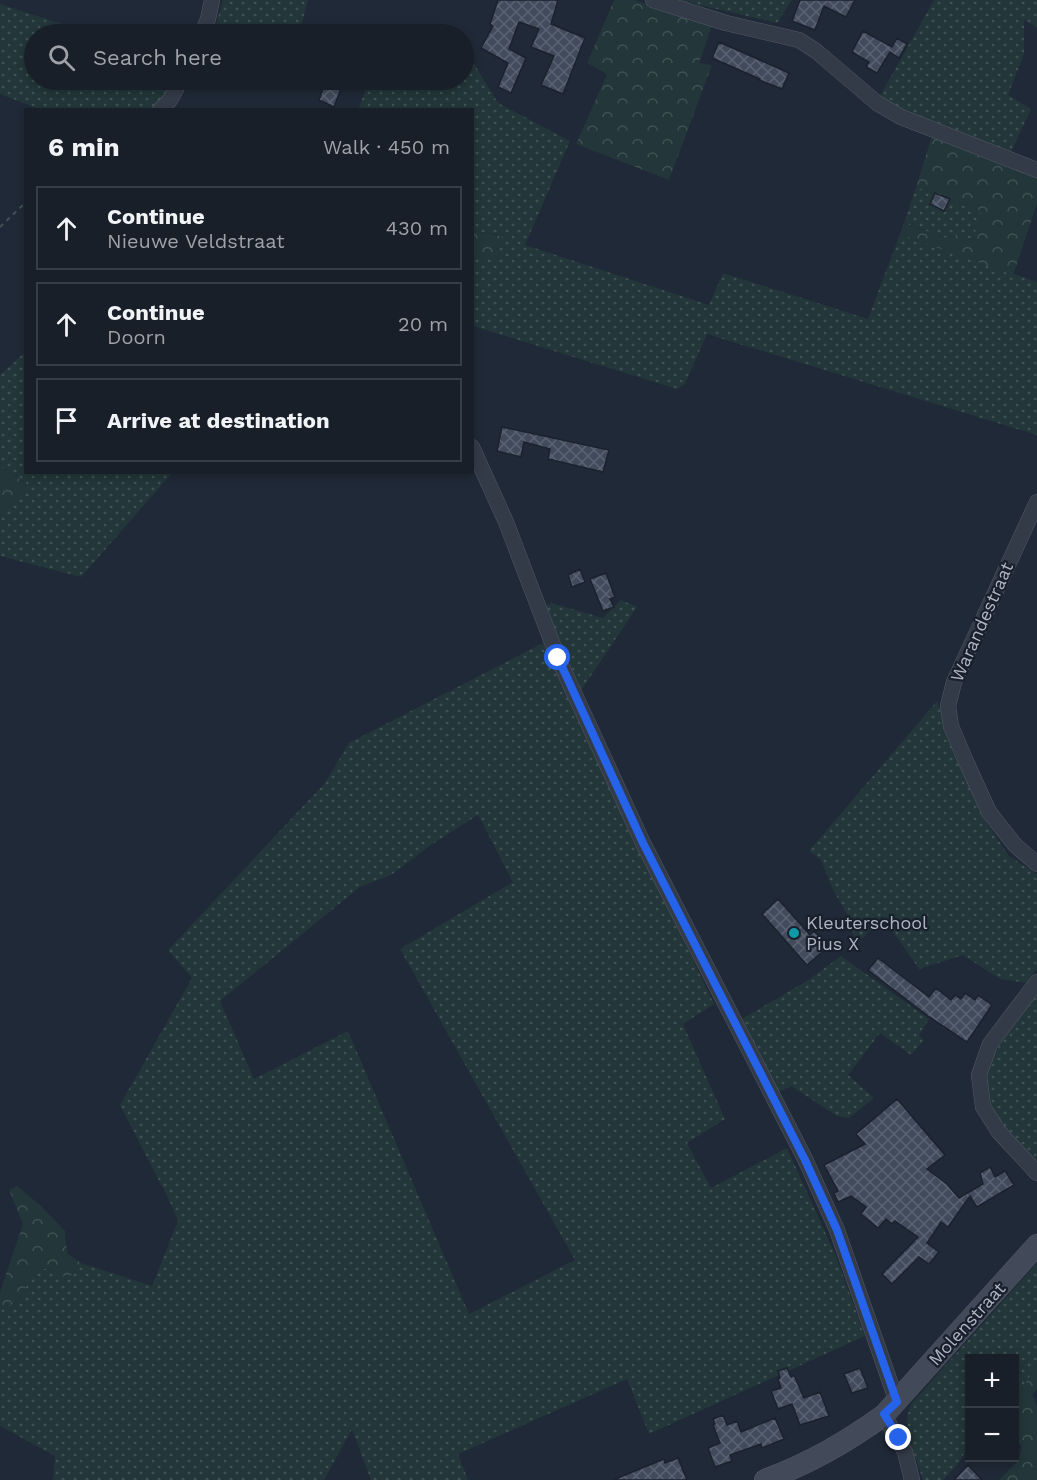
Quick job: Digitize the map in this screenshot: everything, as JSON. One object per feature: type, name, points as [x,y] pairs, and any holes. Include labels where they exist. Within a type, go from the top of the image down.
[{"type":"street","points":[[206,24],[212,0]]},
{"type":"street","points":[[653,0],[726,23],[799,40],[816,51],[877,103],[901,117],[1037,170]]},
{"type":"street","points":[[162,108],[176,90]]},
{"type":"street","points":[[474,451],[506,522],[558,658],[639,833],[805,1160],[837,1230],[912,1480]]},
{"type":"street","name":"Warandestraat","points":[[1037,502],[954,682],[948,706],[951,726],[989,812],[1015,845],[1037,864]]},
{"type":"street","points":[[1037,982],[990,1044],[979,1075],[983,1107],[999,1132],[1037,1173]]},
{"type":"street","name":"Molenstraat","points":[[765,1480],[819,1457],[890,1408],[1037,1245]]},
{"type":"path","points":[[0,227],[24,204]]},
{"type":"green space","points":[[223,0],[308,0],[302,24],[216,24]]},
{"type":"green space","points":[[614,0],[634,0],[712,26],[699,63],[712,65],[669,180],[576,144],[607,74],[587,63]]},
{"type":"green space","points":[[678,0],[792,0],[777,23]]},
{"type":"green space","points":[[934,0],[1037,0],[1037,27],[1024,20],[1024,54],[1008,95],[1031,109],[1011,152],[897,109],[880,96]]},
{"type":"green space","points":[[0,4],[62,24],[24,24],[24,90],[168,90],[153,108],[36,108],[0,94]]},
{"type":"green space","points":[[474,64],[498,103],[570,141],[525,245],[709,305],[723,273],[868,319],[900,234],[1037,282],[1037,435],[707,334],[685,384],[677,389],[474,326],[474,255],[502,235],[474,231],[474,108],[359,108],[365,90],[474,90]]},
{"type":"green space","points":[[932,136],[1037,176],[1037,204],[1013,275],[900,234],[904,223],[954,241],[956,233],[973,240],[981,211],[916,187]]},
{"type":"green space","points":[[916,187],[982,211],[973,240],[954,241],[904,223]]},
{"type":"green space","points":[[474,231],[502,236],[497,261],[474,255]]},
{"type":"green space","points":[[24,353],[24,474],[171,474],[81,577],[0,556],[0,516],[27,484],[0,465],[0,375]]},
{"type":"green space","points":[[0,465],[27,484],[0,516]]},
{"type":"green space","points":[[621,600],[637,607],[580,692],[545,606],[551,603],[603,618]]},
{"type":"green space","points":[[545,642],[714,1004],[683,1024],[725,1119],[687,1143],[711,1188],[787,1148],[835,1254],[865,1336],[649,1434],[627,1379],[458,1454],[468,1480],[371,1480],[352,1429],[324,1480],[53,1480],[55,1456],[0,1426],[0,1304],[8,1306],[18,1302],[33,1272],[40,1268],[53,1270],[68,1279],[81,1263],[152,1286],[178,1221],[120,1105],[192,978],[168,950],[325,783],[349,743]],"holes":[[[478,815],[513,882],[400,949],[575,1260],[469,1314],[348,1031],[254,1079],[220,1001],[360,887],[391,875],[431,845]]]},
{"type":"green space","points":[[937,701],[963,773],[982,816],[1009,856],[1037,874],[1037,969],[1026,983],[1000,979],[963,955],[919,969],[882,916],[857,943],[850,928],[848,916],[833,890],[821,860],[809,851]]},
{"type":"green space","points":[[841,956],[929,1019],[919,1035],[924,1040],[911,1055],[880,1033],[848,1075],[874,1098],[849,1118],[837,1116],[791,1086],[779,1092],[740,1020],[810,979]]},
{"type":"green space","points":[[1037,995],[1037,1164],[999,1121],[990,1106],[986,1091],[987,1076],[999,1046]]},
{"type":"green space","points":[[17,1186],[41,1206],[65,1231],[67,1253],[81,1263],[68,1279],[53,1270],[40,1268],[33,1273],[18,1302],[8,1306],[0,1304],[0,1292],[23,1224],[9,1190]]},
{"type":"green space","points":[[1037,1263],[1037,1366],[1019,1392],[1019,1354],[965,1354],[965,1452],[943,1480],[923,1480],[908,1431],[908,1412],[912,1403]]},
{"type":"green space","points":[[1037,1366],[1037,1389],[1032,1394],[1037,1406],[1037,1480],[999,1480],[1019,1462],[1022,1448],[1019,1442],[1019,1392]]},
{"type":"building","points":[[498,0],[558,0],[551,24],[585,38],[563,94],[541,85],[554,56],[531,47],[539,29],[519,22],[509,49],[526,58],[511,93],[498,87],[508,63],[481,48],[493,26],[490,24]]},
{"type":"building","points":[[800,0],[855,0],[846,17],[824,6],[815,30],[792,21]]},
{"type":"building","points":[[863,31],[892,47],[897,38],[907,44],[899,58],[890,52],[877,73],[866,67],[869,62],[852,52]]},
{"type":"building","points":[[719,42],[789,73],[782,89],[712,58]]},
{"type":"building","points":[[322,90],[340,90],[334,107],[319,100]]},
{"type":"building","points":[[935,193],[950,199],[944,211],[930,204]]},
{"type":"building","points":[[502,427],[609,450],[603,472],[548,459],[550,449],[524,442],[521,457],[497,451]]},
{"type":"building","points":[[580,569],[585,582],[572,587],[568,575]]},
{"type":"building","points":[[606,573],[615,597],[610,599],[614,607],[603,611],[590,579]]},
{"type":"building","name":"Kleuterschool Pius X","points":[[778,899],[810,935],[814,931],[828,947],[807,965],[762,914]]},
{"type":"building","points":[[878,958],[929,997],[936,988],[951,1000],[955,995],[961,999],[965,993],[975,1000],[978,995],[992,1005],[967,1042],[928,1016],[868,970]]},
{"type":"building","points":[[897,1099],[945,1155],[927,1169],[947,1184],[959,1198],[983,1184],[980,1173],[990,1167],[995,1177],[1005,1171],[1014,1185],[977,1207],[970,1196],[948,1227],[941,1222],[927,1243],[939,1252],[929,1264],[919,1257],[892,1284],[882,1274],[918,1237],[895,1221],[892,1224],[886,1219],[878,1228],[861,1214],[866,1207],[851,1196],[838,1202],[834,1193],[838,1191],[824,1165],[865,1144],[856,1134]]},
{"type":"building","points":[[787,1368],[791,1377],[794,1375],[804,1398],[820,1392],[829,1416],[800,1425],[792,1404],[778,1409],[771,1391],[781,1388],[778,1371]]},
{"type":"building","points":[[860,1368],[868,1388],[852,1393],[844,1374]]},
{"type":"building","points":[[723,1415],[727,1425],[737,1421],[741,1432],[775,1418],[784,1439],[762,1448],[761,1444],[730,1455],[732,1461],[715,1467],[708,1448],[720,1443],[713,1419]]},
{"type":"building","points":[[678,1458],[687,1480],[613,1480],[664,1459],[665,1463]]},
{"type":"building","points":[[968,1465],[982,1480],[954,1480]]},
{"type":"place","name":"Kleuterschool Pius X","points":[[794,933]]},
{"type":"route","points":[[558,658],[643,843],[805,1160],[837,1230],[897,1402],[884,1414],[899,1438]]}]
